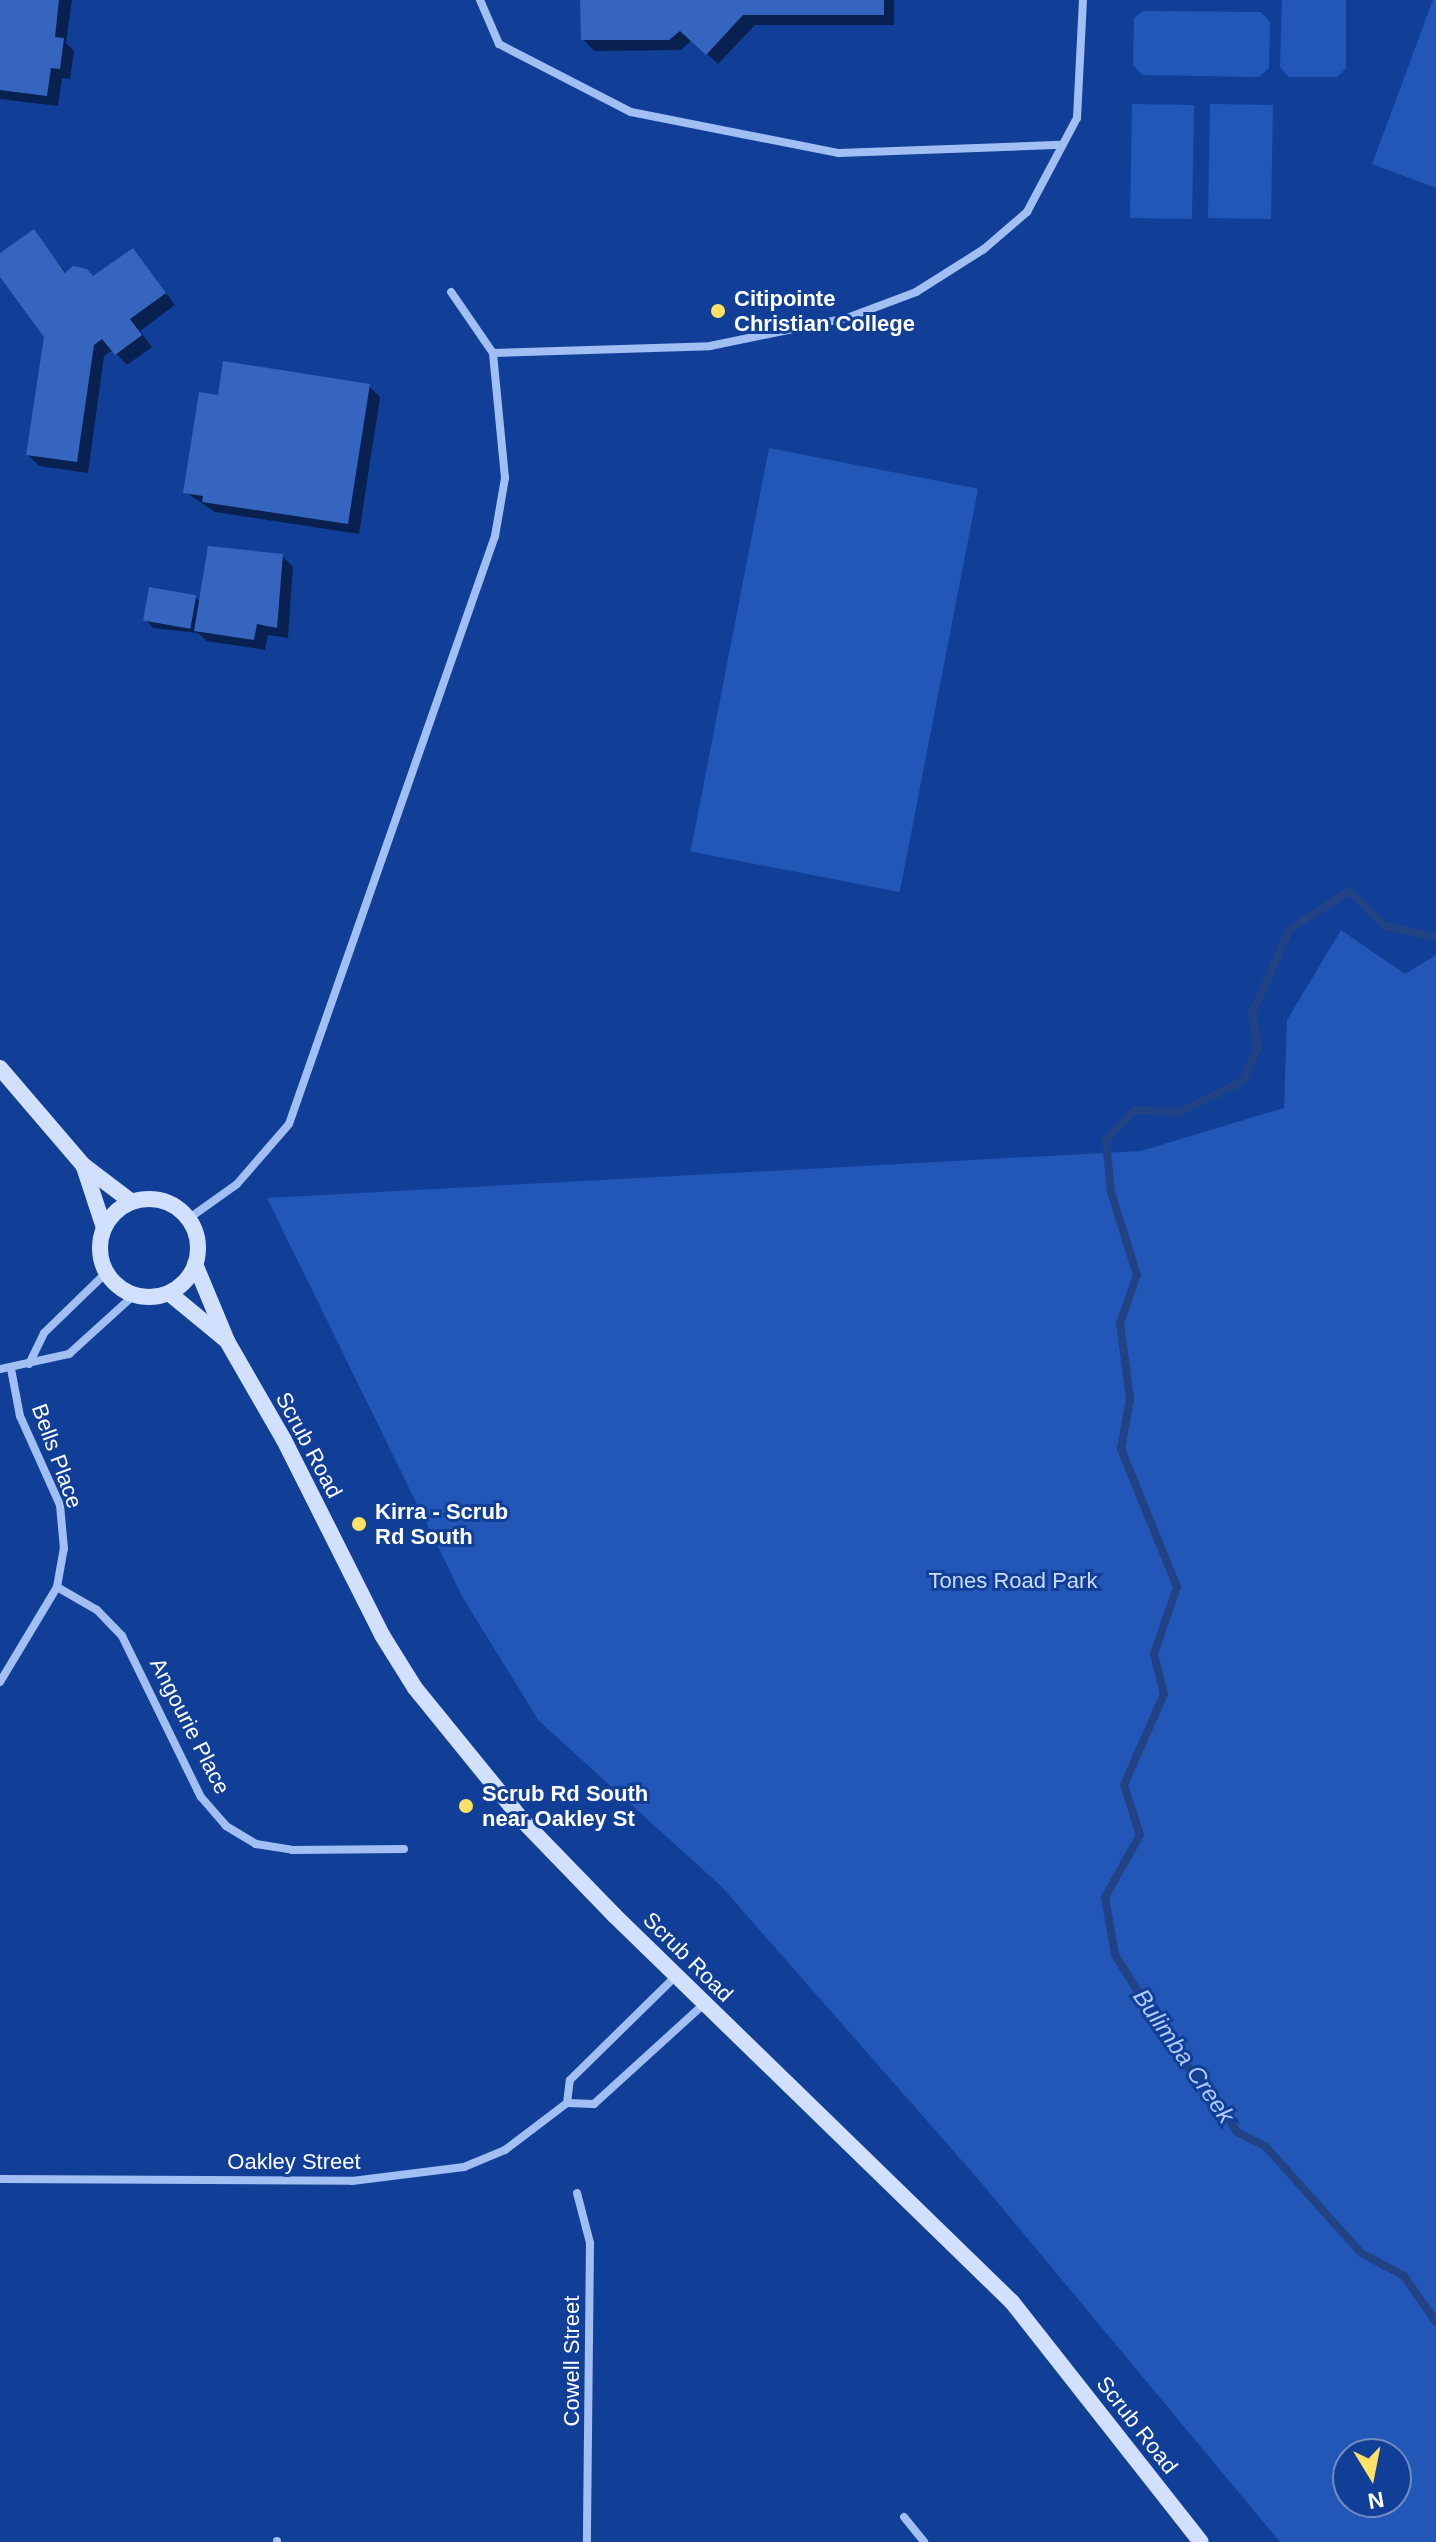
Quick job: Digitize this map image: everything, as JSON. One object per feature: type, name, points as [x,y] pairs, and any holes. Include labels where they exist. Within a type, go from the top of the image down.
[{"type":"street","points":[[480,0],[499,44],[631,112],[839,153],[1061,145]]},
{"type":"street","points":[[493,353],[710,346],[861,313],[916,292],[984,249],[1027,212],[1077,118],[1083,0]]},
{"type":"street","points":[[188,1219],[237,1184],[289,1124],[495,536],[505,478],[493,353],[451,292]]},
{"type":"street","points":[[0,1068],[83,1165],[132,1202]]},
{"type":"street","points":[[83,1165],[104,1228],[99,1251],[106,1273],[134,1295]]},
{"type":"street","points":[[0,1369],[69,1354],[134,1295],[169,1293],[195,1264],[198,1245],[188,1219],[159,1200],[132,1202],[104,1228]]},
{"type":"street","name":"Scrub Road","points":[[195,1264],[227,1341],[284,1440],[382,1635],[415,1688],[523,1821],[704,2004],[1012,2302],[1201,2542]]},
{"type":"street","points":[[29,1364],[44,1333],[106,1273]]},
{"type":"street","name":"Scrub Road","points":[[169,1293],[227,1341]]},
{"type":"street","name":"Bells Place","points":[[0,1682],[57,1587],[64,1549],[60,1505],[20,1416],[11,1369]]},
{"type":"street","name":"Angourie Place","points":[[57,1587],[97,1610],[122,1636],[201,1797],[226,1826],[256,1844],[292,1850],[404,1849]]},
{"type":"street","name":"Oakley Street","points":[[567,2103],[570,2080],[677,1975]]},
{"type":"street","name":"Oakley Street","points":[[0,2179],[352,2181],[418,2176],[464,2167],[505,2150],[567,2103],[594,2104],[704,2004]]},
{"type":"street","name":"Cowell Street","points":[[577,2193],[590,2243],[591,2529],[595,2542]]},
{"type":"street","points":[[904,2517],[924,2542]]},
{"type":"street","name":"Cowell Street","points":[[587,2542],[591,2529]]},
{"type":"green space","points":[[1282,0],[1346,0],[1346,68],[1337,77],[1289,77],[1280,67]]},
{"type":"green space","points":[[1433,0],[1436,0],[1436,188],[1372,164]]},
{"type":"green space","points":[[1143,11],[1261,12],[1270,22],[1269,68],[1259,77],[1142,75],[1133,65],[1134,18]]},
{"type":"green space","points":[[1132,104],[1194,105],[1192,219],[1130,218]]},
{"type":"green space","points":[[1210,104],[1273,105],[1271,219],[1208,218]]},
{"type":"green space","points":[[769,448],[978,489],[900,892],[691,851]]},
{"type":"green space","name":"Tones Road Park","points":[[1341,930],[1405,974],[1436,955],[1436,2542],[1280,2542],[979,2180],[721,1886],[539,1721],[463,1598],[267,1198],[1141,1151],[1284,1108],[1287,1020]]},
{"type":"building","points":[[0,0],[59,0],[55,37],[64,38],[60,69],[51,68],[47,96],[0,90]]},
{"type":"building","points":[[580,0],[884,0],[884,15],[743,15],[706,55],[680,31],[669,40],[581,40]]},
{"type":"building","points":[[34,229],[65,273],[73,266],[87,269],[93,276],[133,248],[166,293],[130,319],[142,335],[115,355],[102,339],[94,345],[77,462],[26,455],[44,337],[0,277],[0,253]]},
{"type":"building","points":[[223,361],[370,384],[348,524],[202,502],[203,496],[183,493],[199,392],[218,395]]},
{"type":"building","points":[[208,546],[283,554],[277,628],[257,624],[254,640],[194,631]]},
{"type":"building","points":[[149,587],[196,595],[190,629],[143,620]]},
{"type":"waterway","name":"Bulimba Creek","points":[[1436,937],[1385,926],[1350,891],[1290,929],[1252,1013],[1258,1047],[1243,1081],[1178,1113],[1135,1110],[1106,1140],[1111,1192],[1137,1275],[1120,1323],[1130,1399],[1121,1449],[1177,1587],[1154,1654],[1164,1694],[1124,1785],[1140,1835],[1105,1897],[1115,1955],[1183,2063],[1209,2086],[1237,2132],[1265,2146],[1361,2253],[1404,2276],[1436,2322]]},
{"type":"place","name":"Citipointe Christian College","points":[[718,311]]},
{"type":"place","name":"Kirra - Scrub Rd South","points":[[359,1524]]},
{"type":"place","name":"Scrub Rd South near Oakley St","points":[[466,1806]]}]
